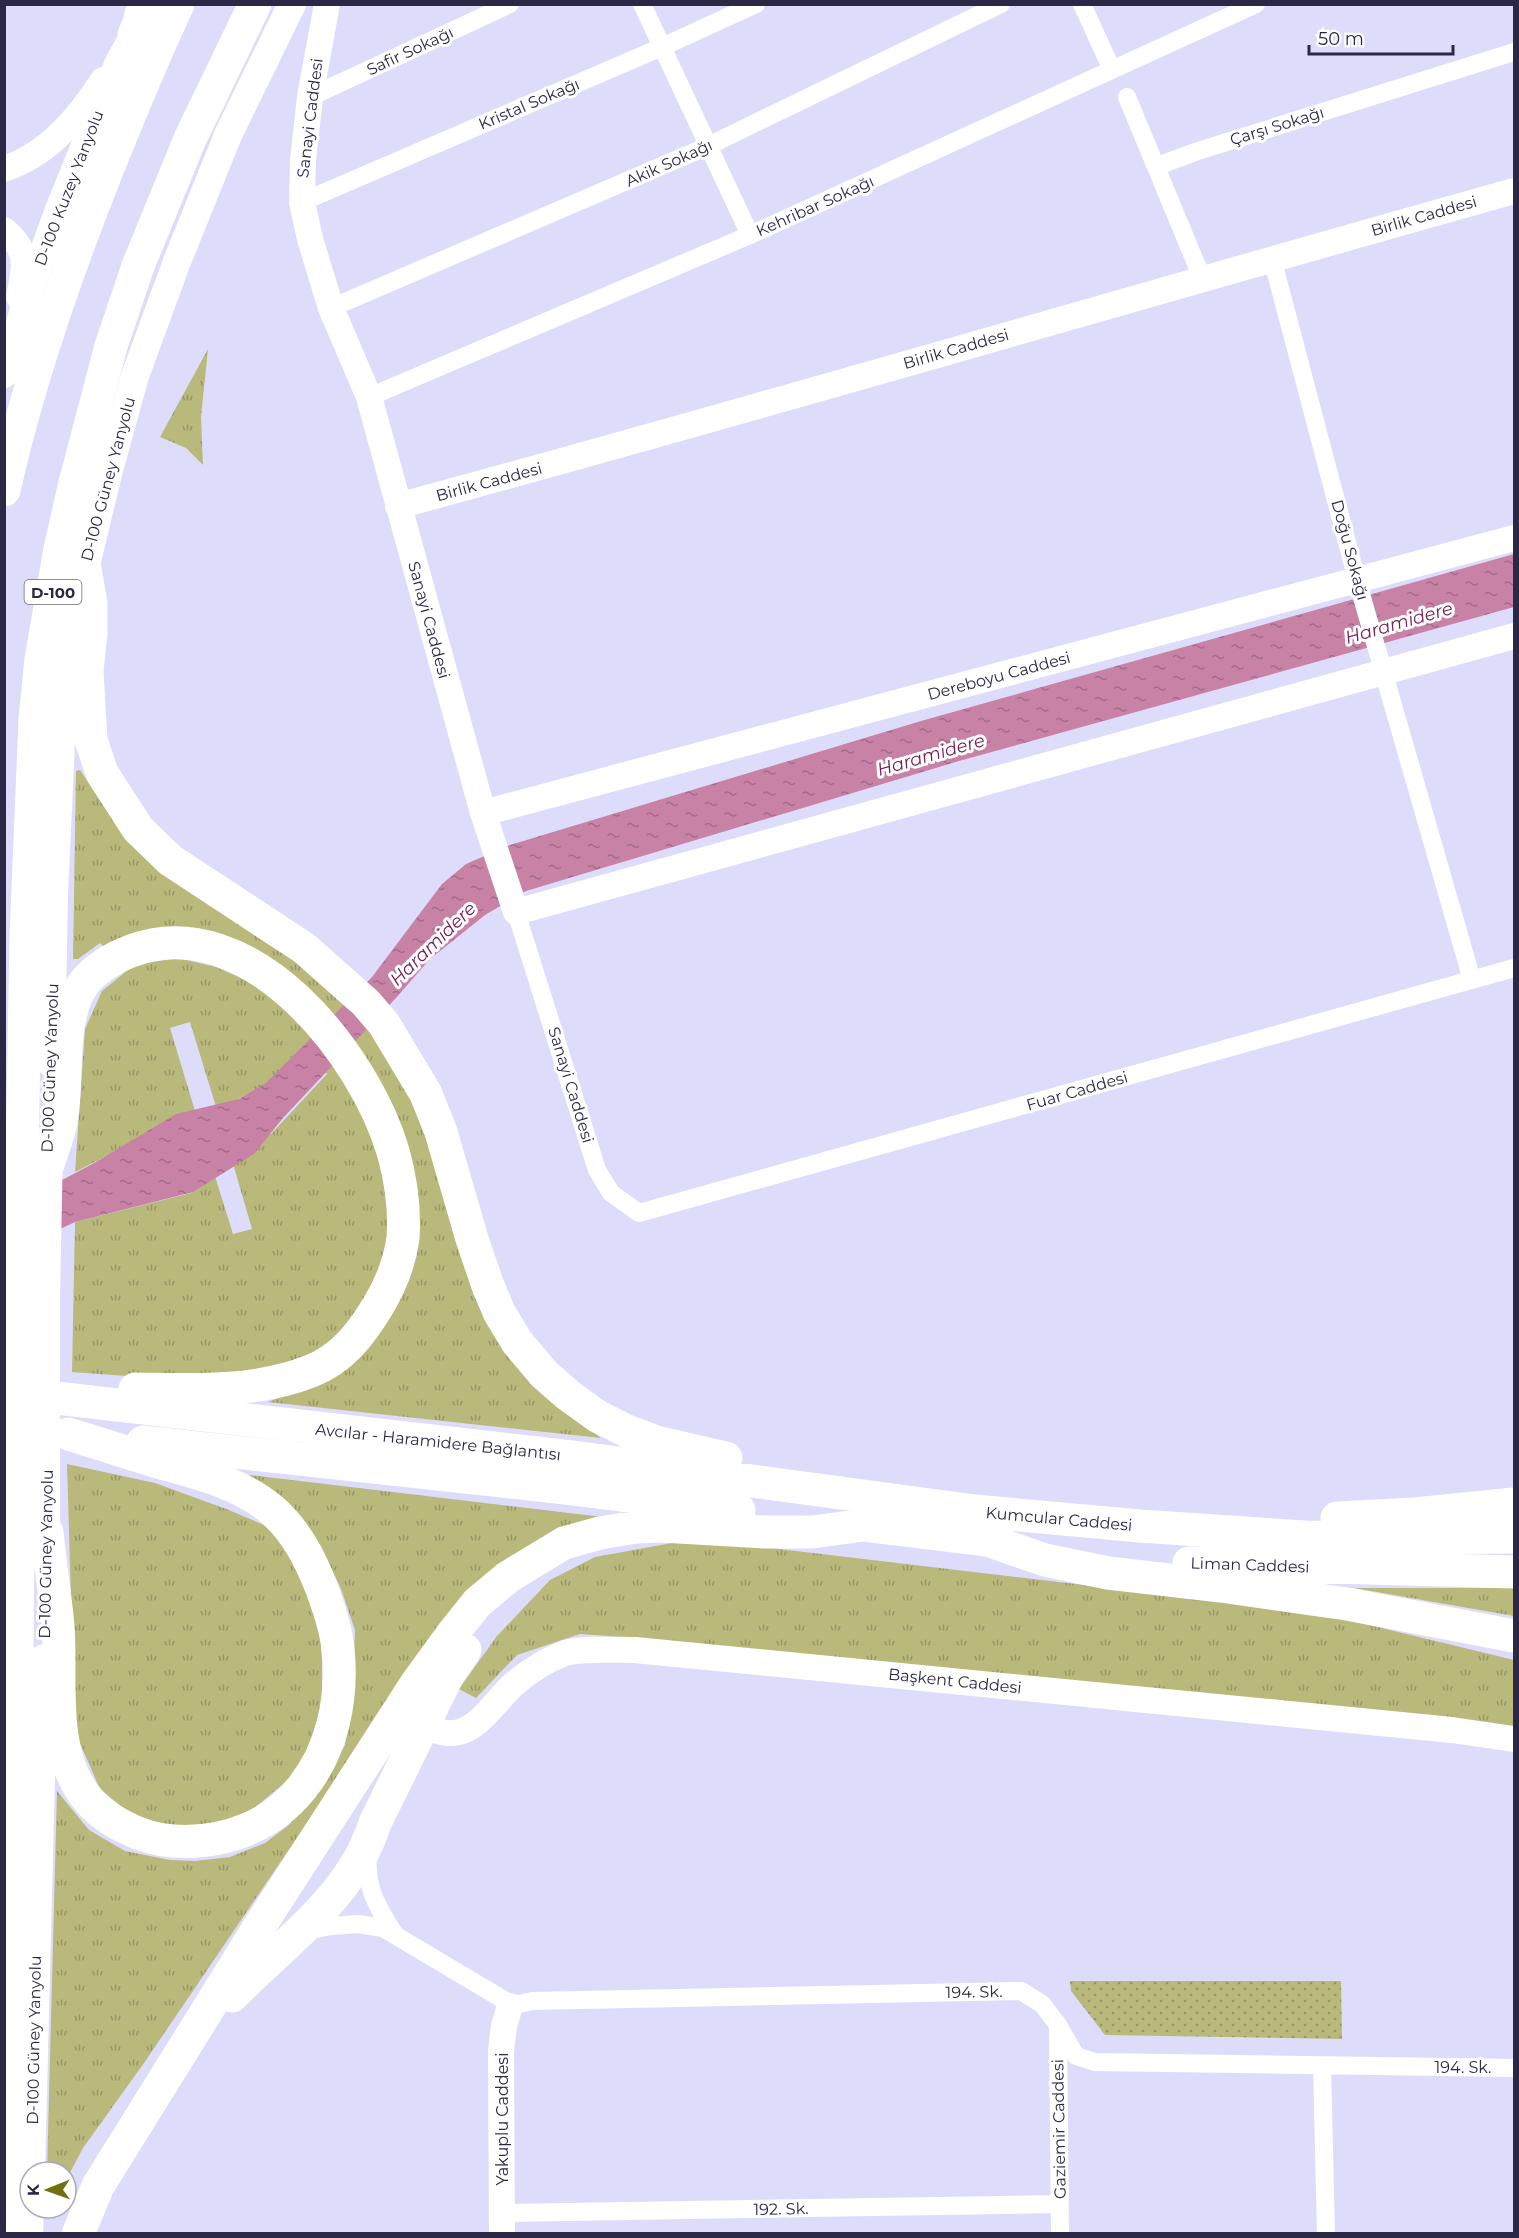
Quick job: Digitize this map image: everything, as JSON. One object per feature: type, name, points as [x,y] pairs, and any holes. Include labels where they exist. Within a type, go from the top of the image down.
[{"type":"highway","points":[[137,20],[147,4]]},
{"type":"highway","points":[[4,490],[38,363],[65,279],[132,107],[178,4]]},
{"type":"highway","name":"D-100","points":[[6,2234],[13,1757],[17,1656],[26,936],[35,719],[39,679],[60,549],[111,346],[138,266],[190,139],[255,4]]},
{"type":"highway","points":[[85,569],[91,603],[92,633],[87,671],[91,740],[102,772],[138,829],[170,860],[304,948],[366,1003],[384,1024],[426,1094],[438,1123],[472,1239],[500,1312],[517,1342],[544,1374],[568,1395],[597,1416],[656,1442],[698,1453],[818,1475],[868,1511],[987,1540],[1045,1560],[1108,1573],[1290,1596],[1515,1636]]},
{"type":"highway","points":[[47,1167],[61,1121],[69,1028],[83,984],[99,968],[124,953],[146,945],[169,942],[195,944],[229,954],[274,979],[300,1002],[328,1033],[347,1058],[365,1088],[382,1124],[393,1153],[403,1212],[400,1250],[395,1270],[382,1299],[368,1323],[351,1344],[324,1365],[281,1381],[258,1385],[200,1390],[109,1388],[83,1390],[66,1398]]},
{"type":"highway","name":"Avcılar - Haramidere Bağlantısı","points":[[4,1392],[572,1457],[868,1511]]},
{"type":"highway","name":"Avcılar - Haramidere Bağlantısı","points":[[4,1427],[566,1488],[868,1511]]},
{"type":"highway","points":[[47,1532],[58,1625],[60,1723],[69,1768],[84,1795],[108,1817],[143,1835],[165,1840],[195,1842],[223,1839],[244,1831],[264,1821],[296,1796],[312,1776],[331,1732],[340,1675],[338,1647],[331,1613],[316,1575],[294,1533],[271,1509],[247,1493],[219,1481],[68,1434]]},
{"type":"highway","points":[[1248,1533],[1276,1523],[1301,1519],[1415,1514],[1515,1504]]},
{"type":"highway","points":[[78,2234],[98,2186],[156,2091],[416,1684],[477,1603],[508,1577],[564,1543],[600,1533],[636,1527],[698,1527],[765,1533],[812,1532],[868,1511]]},
{"type":"highway","name":"Kumcular Caddesi","points":[[868,1511],[975,1511],[1248,1533]]},
{"type":"highway","name":"Liman Caddesi","points":[[1248,1533],[1382,1538],[1515,1537]]},
{"type":"highway","name":"Liman Caddesi","points":[[987,1540],[1158,1561],[1515,1572]]},
{"type":"highway","points":[[156,2091],[214,2015],[262,1965],[323,1910],[350,1876],[370,1841],[375,1823],[448,1675],[479,1628],[564,1543]]},
{"type":"highway","points":[[1466,1627],[1515,1646]]},
{"type":"main road","name":"D-100 Güney Yanyolu","points":[[31,2160],[47,1532],[47,1167],[54,894],[62,721],[70,655],[85,569],[106,480],[135,376],[176,264],[228,135],[292,4]]},
{"type":"main road","name":"D-100 Kuzey Yanyolu","points":[[4,372],[60,207],[137,20]]},
{"type":"street","name":"Sanayi Caddesi","points":[[327,4],[310,97],[303,160],[302,202],[310,239],[331,308],[369,397],[483,813],[597,1170],[611,1193],[639,1213]]},
{"type":"street","name":"Safir Sokağı","points":[[310,97],[510,4]]},
{"type":"street","points":[[642,4],[750,235]]},
{"type":"street","name":"Kristal Sokağı","points":[[302,202],[662,47],[756,4]]},
{"type":"street","name":"Akik Sokağı","points":[[331,308],[708,146],[1001,4]]},
{"type":"street","points":[[1082,4],[1113,70]]},
{"type":"street","name":"Kehribar Sokağı","points":[[369,397],[750,235],[1256,4]]},
{"type":"street","points":[[4,169],[33,156],[84,109],[137,20]]},
{"type":"street","name":"Çarşı Sokağı","points":[[1157,166],[1198,151],[1515,52]]},
{"type":"street","points":[[1127,98],[1202,278]]},
{"type":"street","name":"Birlik Caddesi","points":[[398,506],[1515,191]]},
{"type":"street","points":[[4,230],[15,238],[21,247],[25,270],[4,372]]},
{"type":"street","name":"Doğu Sokağı","points":[[1272,258],[1357,580],[1472,980]]},
{"type":"street","name":"Dereboyu Caddesi","points":[[483,813],[1515,538]]},
{"type":"street","points":[[516,912],[1515,636]]},
{"type":"street","name":"Fuar Caddesi","points":[[639,1213],[1515,968]]},
{"type":"street","name":"Başkent Caddesi","points":[[425,1723],[440,1732],[454,1732],[471,1727],[512,1685],[534,1668],[568,1652],[634,1650],[1452,1730],[1515,1739]]},
{"type":"street","points":[[370,1841],[367,1868],[370,1890],[396,1937]]},
{"type":"street","points":[[299,1932],[358,1924],[383,1928],[504,2000],[510,2006]]},
{"type":"street","name":"194. Sk.","points":[[510,2006],[532,2001],[1021,1991],[1042,2004],[1058,2025],[1076,2056],[1095,2062],[1515,2068]]},
{"type":"street","name":"Yakuplu Caddesi","points":[[502,2223],[501,2051],[504,2026],[510,2006]]},
{"type":"street","name":"Gaziemir Caddesi","points":[[1058,2025],[1060,2234]]},
{"type":"street","points":[[1322,2066],[1326,2234]]},
{"type":"street","name":"192. Sk.","points":[[502,2223],[1060,2204]]},
{"type":"green space","points":[[208,349],[201,417],[203,465],[186,448],[160,437]]},
{"type":"green space","points":[[80,770],[127,841],[305,966],[364,1019],[390,1057],[425,1131],[474,1296],[503,1350],[544,1394],[601,1438],[268,1402],[321,1381],[407,1267],[363,1060],[173,928],[137,933],[104,947],[100,943],[78,959],[73,959],[76,771]]},
{"type":"green space","points":[[178,958],[216,967],[264,988],[302,1023],[357,1096],[382,1169],[390,1232],[379,1282],[358,1321],[309,1359],[195,1381],[72,1372],[75,1222],[191,1193],[214,1173],[233,1234],[252,1229],[229,1150],[271,1134],[327,1074],[303,1053],[268,1084],[217,1110],[190,1022],[170,1028],[195,1111],[75,1172],[85,1029],[102,991],[134,965]]},
{"type":"green space","points":[[67,1464],[155,1483],[271,1528],[295,1561],[319,1613],[322,1705],[307,1750],[288,1780],[253,1809],[217,1827],[175,1831],[139,1821],[100,1789],[75,1732]]},
{"type":"green space","points":[[249,1475],[603,1517],[449,1614],[77,2160],[47,2160],[57,1791],[89,1830],[125,1851],[170,1860],[195,1861],[230,1857],[265,1843],[289,1825],[322,1784],[345,1745],[352,1703],[355,1630],[341,1589],[321,1546],[297,1515]]},
{"type":"green space","points":[[694,1539],[1161,1594],[1349,1620],[1514,1660],[1514,1728],[662,1640],[580,1634],[517,1655],[476,1698],[459,1689],[497,1636],[550,1580],[595,1557]]},
{"type":"green space","points":[[1354,1588],[1514,1588],[1514,1616]]},
{"type":"green space","points":[[1070,1981],[1341,1981],[1342,2039],[1105,2035],[1071,1991]]},
{"type":"water","name":"Haramidere","points":[[1514,554],[1514,607],[959,761],[526,891],[485,915],[430,959],[283,1118],[254,1154],[193,1192],[75,1222],[5,1255],[4,1211],[96,1162],[176,1114],[239,1099],[266,1083],[372,977],[442,884],[466,864],[510,845],[921,721]]}]
